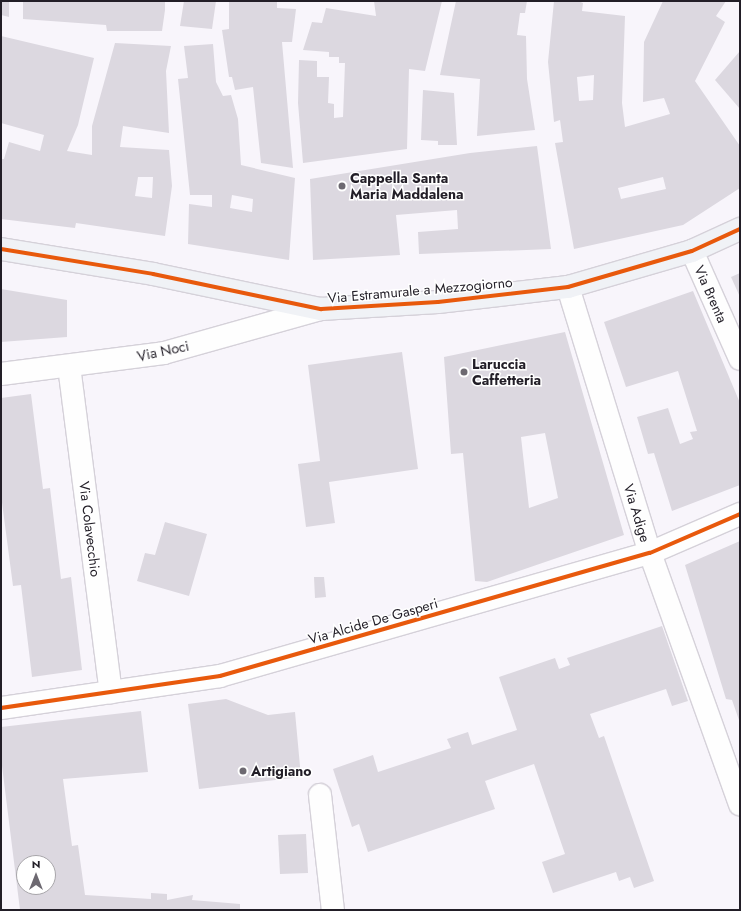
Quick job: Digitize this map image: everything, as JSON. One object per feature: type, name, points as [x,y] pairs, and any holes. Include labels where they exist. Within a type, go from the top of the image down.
[{"type":"street","name":"Via Estramurale a Mezzogiorno","points":[[1,249],[153,274],[321,309],[438,302],[568,287],[692,251],[740,229]]},
{"type":"street","name":"Via Brenta","points":[[692,251],[740,359]]},
{"type":"street","name":"Via Adige","points":[[568,287],[650,553],[740,804]]},
{"type":"street","name":"Via Noci","points":[[1,374],[164,353],[321,309]]},
{"type":"street","name":"Via Colavecchio","points":[[69,366],[111,692]]},
{"type":"street","name":"Via Alcide De Gasperi","points":[[1,708],[220,676],[650,553],[740,514]]},
{"type":"street","points":[[320,795],[333,910]]},
{"type":"building","points":[[1,1],[9,1],[9,17],[1,15]]},
{"type":"building","points":[[23,1],[165,1],[165,10],[162,31],[107,31],[106,25],[23,19]]},
{"type":"building","points":[[184,1],[216,1],[212,29],[180,26]]},
{"type":"building","points":[[229,1],[277,1],[277,8],[296,9],[292,42],[282,42],[293,168],[261,163],[253,87],[235,90],[232,77],[229,77],[222,30],[229,29]]},
{"type":"building","points":[[374,1],[442,1],[425,71],[409,69],[407,149],[303,163],[298,103],[299,60],[317,61],[317,77],[329,77],[328,103],[334,104],[334,118],[343,117],[345,63],[339,63],[339,57],[329,57],[329,52],[303,50],[312,22],[322,23],[326,8],[376,16]]},
{"type":"building","points":[[456,1],[527,1],[525,13],[520,13],[517,35],[526,36],[527,79],[535,130],[477,136],[480,79],[440,75]]},
{"type":"building","points":[[554,1],[578,1],[583,3],[582,11],[625,16],[622,103],[625,127],[670,114],[664,98],[643,102],[644,42],[663,1],[726,1],[716,16],[725,22],[695,81],[740,146],[740,188],[683,225],[574,249],[555,143],[563,142],[560,120],[554,122],[548,62]],"holes":[[[594,75],[593,100],[579,101],[577,77]],[[663,177],[666,189],[621,199],[618,188]]]},
{"type":"building","points":[[1,36],[94,58],[78,125],[67,151],[92,155],[92,126],[115,43],[171,46],[166,71],[169,133],[123,126],[120,147],[169,150],[172,186],[165,236],[76,223],[75,228],[1,219],[1,159],[4,159],[9,142],[40,151],[44,135],[1,123]],"holes":[[[138,177],[153,177],[152,198],[135,196]]]},
{"type":"building","points":[[213,44],[216,82],[223,96],[231,95],[238,119],[241,165],[295,178],[289,260],[188,244],[189,204],[212,207],[212,195],[190,195],[178,79],[188,78],[184,46]],"holes":[[[232,195],[253,199],[252,212],[230,208]]]},
{"type":"building","points":[[740,51],[740,109],[715,80]]},
{"type":"building","points":[[423,90],[454,93],[457,145],[438,145],[438,141],[421,140]]},
{"type":"building","points":[[537,146],[551,249],[419,254],[418,232],[458,229],[457,210],[396,215],[400,255],[313,260],[310,179],[470,153]]},
{"type":"building","points":[[740,273],[740,297],[731,277]]},
{"type":"building","points":[[1,289],[67,300],[67,337],[1,342]]},
{"type":"building","points":[[693,291],[740,403],[740,485],[672,511],[654,453],[648,454],[637,417],[668,408],[680,444],[693,439],[690,432],[697,431],[678,371],[626,387],[604,322]]},
{"type":"building","points":[[565,332],[624,535],[487,582],[475,581],[463,453],[451,454],[444,357]],"holes":[[[545,433],[558,498],[529,508],[521,437]]]},
{"type":"building","points":[[402,352],[418,469],[329,482],[335,523],[306,527],[298,464],[320,461],[308,365]]},
{"type":"building","points":[[31,394],[43,489],[50,488],[61,579],[71,577],[82,670],[32,677],[21,585],[13,586],[1,495],[1,398]]},
{"type":"building","points":[[165,522],[207,534],[189,596],[137,581],[145,553],[155,555]]},
{"type":"building","points":[[740,541],[740,723],[732,700],[726,699],[685,565]]},
{"type":"building","points":[[314,577],[324,577],[326,597],[315,598]]},
{"type":"building","points":[[662,626],[688,701],[672,706],[666,689],[590,714],[599,738],[604,736],[654,881],[634,888],[630,877],[619,881],[616,872],[553,893],[542,862],[565,854],[534,764],[485,781],[495,809],[368,852],[359,824],[352,827],[333,769],[373,755],[378,772],[451,748],[447,739],[468,732],[472,745],[517,730],[499,677],[555,658],[559,669],[570,665],[567,658]]},
{"type":"building","points":[[226,699],[268,715],[295,712],[301,777],[199,789],[188,704]]},
{"type":"building","points":[[141,711],[148,772],[63,779],[72,846],[78,845],[85,895],[151,899],[151,893],[167,894],[167,900],[193,895],[192,900],[240,904],[240,910],[20,910],[18,895],[56,895],[56,855],[16,855],[16,878],[1,758],[1,727]]},
{"type":"building","points":[[306,834],[308,873],[280,874],[278,835]]},
{"type":"cycle path","points":[[1,249],[153,274],[321,309],[438,302],[568,287],[692,251],[740,229]]},
{"type":"cycle path","points":[[1,708],[220,676],[650,553],[740,514]]},
{"type":"place","name":"Cappella Santa Maria Maddalena","points":[[342,186]]},
{"type":"place","name":"Laruccia Caffetteria","points":[[464,372]]},
{"type":"place","name":"Artigiano","points":[[243,771]]}]
